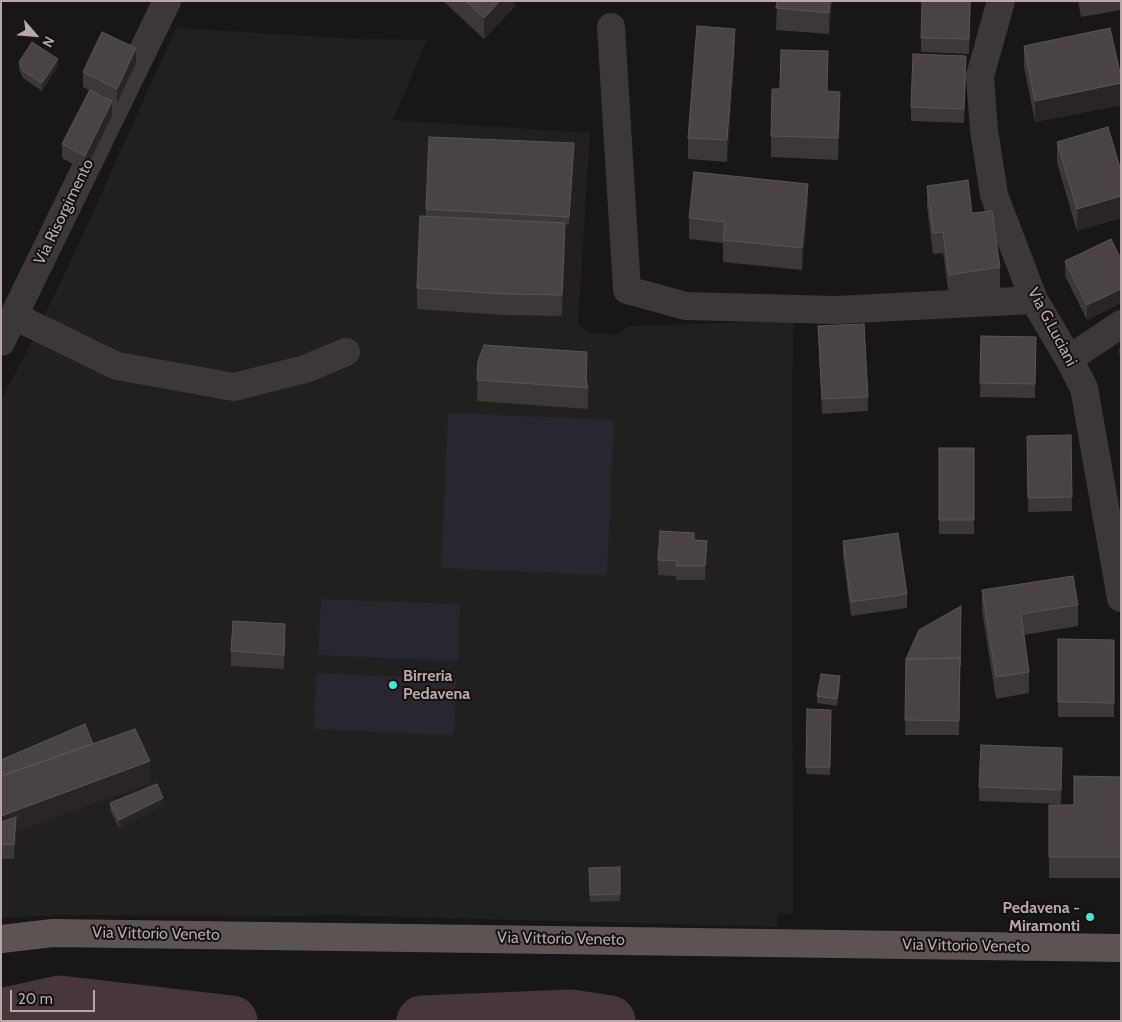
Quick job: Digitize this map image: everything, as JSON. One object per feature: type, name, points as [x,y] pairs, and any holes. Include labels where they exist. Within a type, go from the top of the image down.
[{"type":"main road","name":"Via Vittorio Veneto","points":[[1,939],[53,933],[1121,948]]},
{"type":"street","name":"Via Risorgimento","points":[[1,342],[167,1]]},
{"type":"street","name":"Via G.Luciani","points":[[1001,1],[980,76],[984,130],[994,195],[1034,300],[1084,388],[1121,598]]},
{"type":"street","points":[[611,27],[627,290],[686,306],[836,310],[1034,300]]},
{"type":"street","points":[[14,316],[117,366],[234,387],[305,368],[346,352]]},
{"type":"street","points":[[1069,359],[1121,324]]},
{"type":"shaded area","name":"Birreria Pedavena","points":[[176,28],[358,39],[427,40],[393,120],[590,133],[578,323],[587,332],[617,335],[628,326],[794,321],[792,391],[793,914],[778,913],[777,927],[331,915],[63,915],[1,918],[1,400],[72,259]]},
{"type":"shaded area","points":[[448,413],[614,420],[607,575],[441,568]]},
{"type":"shaded area","points":[[321,599],[460,604],[458,661],[318,655]]},
{"type":"shaded area","points":[[316,673],[456,679],[454,735],[314,729]]},
{"type":"building","points":[[466,1],[500,1],[484,18]]},
{"type":"building","points":[[777,1],[830,1],[829,13],[776,8]]},
{"type":"building","points":[[922,1],[970,1],[969,39],[921,38]]},
{"type":"building","points":[[697,26],[735,29],[727,140],[688,138]]},
{"type":"building","points":[[1110,28],[1121,83],[1035,101],[1024,46]]},
{"type":"building","points":[[102,32],[136,48],[117,89],[83,72]]},
{"type":"building","points":[[32,42],[58,59],[42,83],[23,71],[19,62]]},
{"type":"building","points":[[781,50],[828,51],[827,91],[840,92],[838,138],[771,136],[772,89],[780,89]]},
{"type":"building","points":[[913,54],[966,56],[964,109],[911,107]]},
{"type":"building","points":[[90,90],[112,101],[85,156],[62,144]]},
{"type":"building","points":[[1108,127],[1121,171],[1121,196],[1077,209],[1057,142]]},
{"type":"building","points":[[429,137],[574,143],[569,217],[426,209]]},
{"type":"building","points":[[694,172],[808,184],[802,248],[723,240],[725,222],[689,218]]},
{"type":"building","points":[[968,180],[972,213],[992,211],[1000,267],[949,275],[943,232],[933,233],[927,186]]},
{"type":"building","points":[[420,216],[565,223],[562,295],[503,294],[417,288]]},
{"type":"building","points":[[1111,239],[1121,259],[1121,289],[1087,305],[1065,261]]},
{"type":"building","points":[[864,324],[868,397],[822,399],[818,326]]},
{"type":"building","points":[[981,336],[1036,337],[1035,384],[980,383]]},
{"type":"building","points":[[484,345],[587,352],[586,379],[588,388],[477,380],[478,361]]},
{"type":"building","points":[[1071,435],[1072,497],[1028,498],[1027,436]]},
{"type":"building","points":[[939,448],[974,448],[974,520],[939,520]]},
{"type":"building","points":[[660,531],[694,533],[694,540],[707,541],[705,566],[676,566],[677,561],[658,560]]},
{"type":"building","points":[[898,533],[907,594],[851,602],[843,541]]},
{"type":"building","points":[[1073,576],[1078,605],[1021,614],[1029,672],[996,677],[982,590]]},
{"type":"building","points":[[961,606],[960,665],[960,658],[906,659],[919,630]]},
{"type":"building","points":[[233,621],[285,624],[284,655],[231,651]]},
{"type":"building","points":[[1058,639],[1114,640],[1114,703],[1058,702]]},
{"type":"building","points":[[960,658],[959,721],[905,720],[906,659]]},
{"type":"building","points":[[821,674],[840,676],[837,699],[817,696]]},
{"type":"building","points":[[807,709],[831,710],[830,767],[806,767]]},
{"type":"building","points":[[85,724],[93,744],[1,776],[1,760]]},
{"type":"building","points":[[135,729],[150,761],[1,816],[1,776]]},
{"type":"building","points":[[981,745],[1062,748],[1061,790],[979,787]]},
{"type":"building","points":[[1074,776],[1121,777],[1121,857],[1049,857],[1049,805],[1074,805]]},
{"type":"building","points":[[157,784],[163,798],[119,820],[110,803]]},
{"type":"building","points":[[16,817],[14,845],[1,844],[1,822]]},
{"type":"building","points":[[620,867],[620,894],[590,895],[589,868]]},
{"type":"waterway","points":[[1,1014],[60,1001],[232,1021]]},
{"type":"waterway","points":[[422,1021],[571,1015],[610,1021]]},
{"type":"place","name":"Birreria Pedavena","points":[[393,685]]},
{"type":"place","name":"Pedavena - Miramonti","points":[[1090,917]]}]
